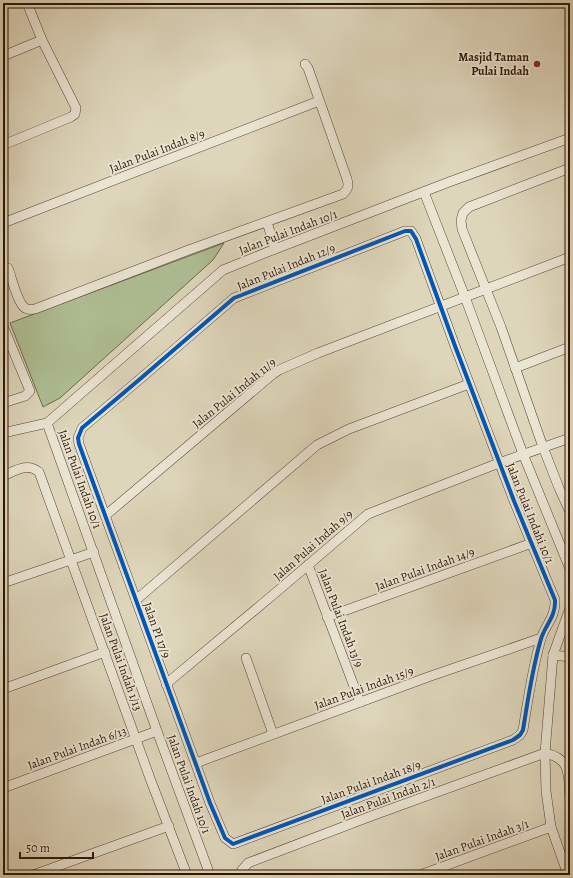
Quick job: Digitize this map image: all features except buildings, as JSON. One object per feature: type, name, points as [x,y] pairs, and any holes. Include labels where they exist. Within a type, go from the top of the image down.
[{"type":"street","points":[[3,145],[71,117],[76,108],[42,40],[27,3]]},
{"type":"street","points":[[3,56],[42,40]]},
{"type":"street","name":"Jalan Pulai Indah 10/1","points":[[8,268],[21,303],[25,309],[30,310],[337,196],[347,189],[349,184],[348,179],[308,68],[305,64]]},
{"type":"street","name":"Jalan Pulai Indah 8/9","points":[[3,223],[319,101]]},
{"type":"street","name":"Jalan Pulai Indah 10/1","points":[[210,875],[156,731],[94,552],[47,423],[223,270],[424,192],[570,138]]},
{"type":"street","points":[[570,168],[469,207],[463,213],[461,220],[462,229],[486,289],[543,447],[570,512]]},
{"type":"street","points":[[424,192],[465,297],[523,454],[570,569]]},
{"type":"street","points":[[267,222],[275,249]]},
{"type":"street","name":"Jalan Pulai Indah 12/9","points":[[82,428],[234,298],[405,231],[411,231],[416,238],[441,306]]},
{"type":"street","name":"Jalan Pulai Indah 11/9","points":[[106,515],[279,370],[318,353],[570,257]]},
{"type":"street","name":"Jalan Pulai Indahi 10/1","points":[[441,306],[499,463],[555,600],[556,607],[551,621],[541,638],[530,687],[523,730]]},
{"type":"street","points":[[3,326],[30,388],[30,393],[25,396],[3,404]]},
{"type":"street","points":[[515,368],[570,347]]},
{"type":"street","points":[[136,600],[317,445],[349,429],[469,384]]},
{"type":"street","points":[[3,433],[47,423]]},
{"type":"street","name":"Jalan PI 17/9","points":[[82,428],[78,438],[79,444],[210,803],[225,838]]},
{"type":"street","name":"Jalan Pulai Indah 9/9","points":[[166,684],[368,514],[499,463],[570,438]]},
{"type":"street","name":"Jalan Pulai Indah 1/13","points":[[3,476],[30,467],[39,472],[151,781],[187,875]]},
{"type":"street","name":"Jalan Pulai Indah 14/9","points":[[327,617],[532,543]]},
{"type":"street","points":[[3,584],[94,552]]},
{"type":"street","name":"Jalan Pulai Indah 13/9","points":[[308,566],[360,702]]},
{"type":"street","points":[[568,875],[551,827],[546,791],[545,753],[553,655],[570,608]]},
{"type":"street","name":"Jalan Pulai Indah 15/9","points":[[196,763],[360,702],[541,638]]},
{"type":"street","points":[[3,689],[105,652]]},
{"type":"street","points":[[553,655],[570,657]]},
{"type":"street","points":[[246,658],[273,734]]},
{"type":"street","name":"Jalan Pulai Indah 18/9","points":[[225,838],[233,844],[513,740],[520,735],[523,730]]},
{"type":"street","name":"Jalan Pulai Indah 6/13","points":[[3,788],[156,731]]},
{"type":"street","points":[[545,753],[557,757],[568,767],[570,798]]},
{"type":"street","name":"Jalan Pulai Indah 2/1","points":[[242,872],[248,863],[374,815],[545,753]]},
{"type":"street","points":[[33,875],[169,826]]},
{"type":"street","name":"Jalan Pulai Indah 3/1","points":[[420,875],[551,827]]},
{"type":"green space","points":[[224,243],[213,260],[60,398],[43,407],[10,323]]},
{"type":"cycle path","points":[[405,231],[411,231],[416,239],[514,501],[555,600],[554,611],[543,634],[535,662],[523,730],[520,735],[513,740],[233,844],[225,838],[210,803],[78,438],[82,428],[234,298],[405,231]]},
{"type":"place","name":"Masjid Taman Pulai Indah","points":[[537,64]]}]
